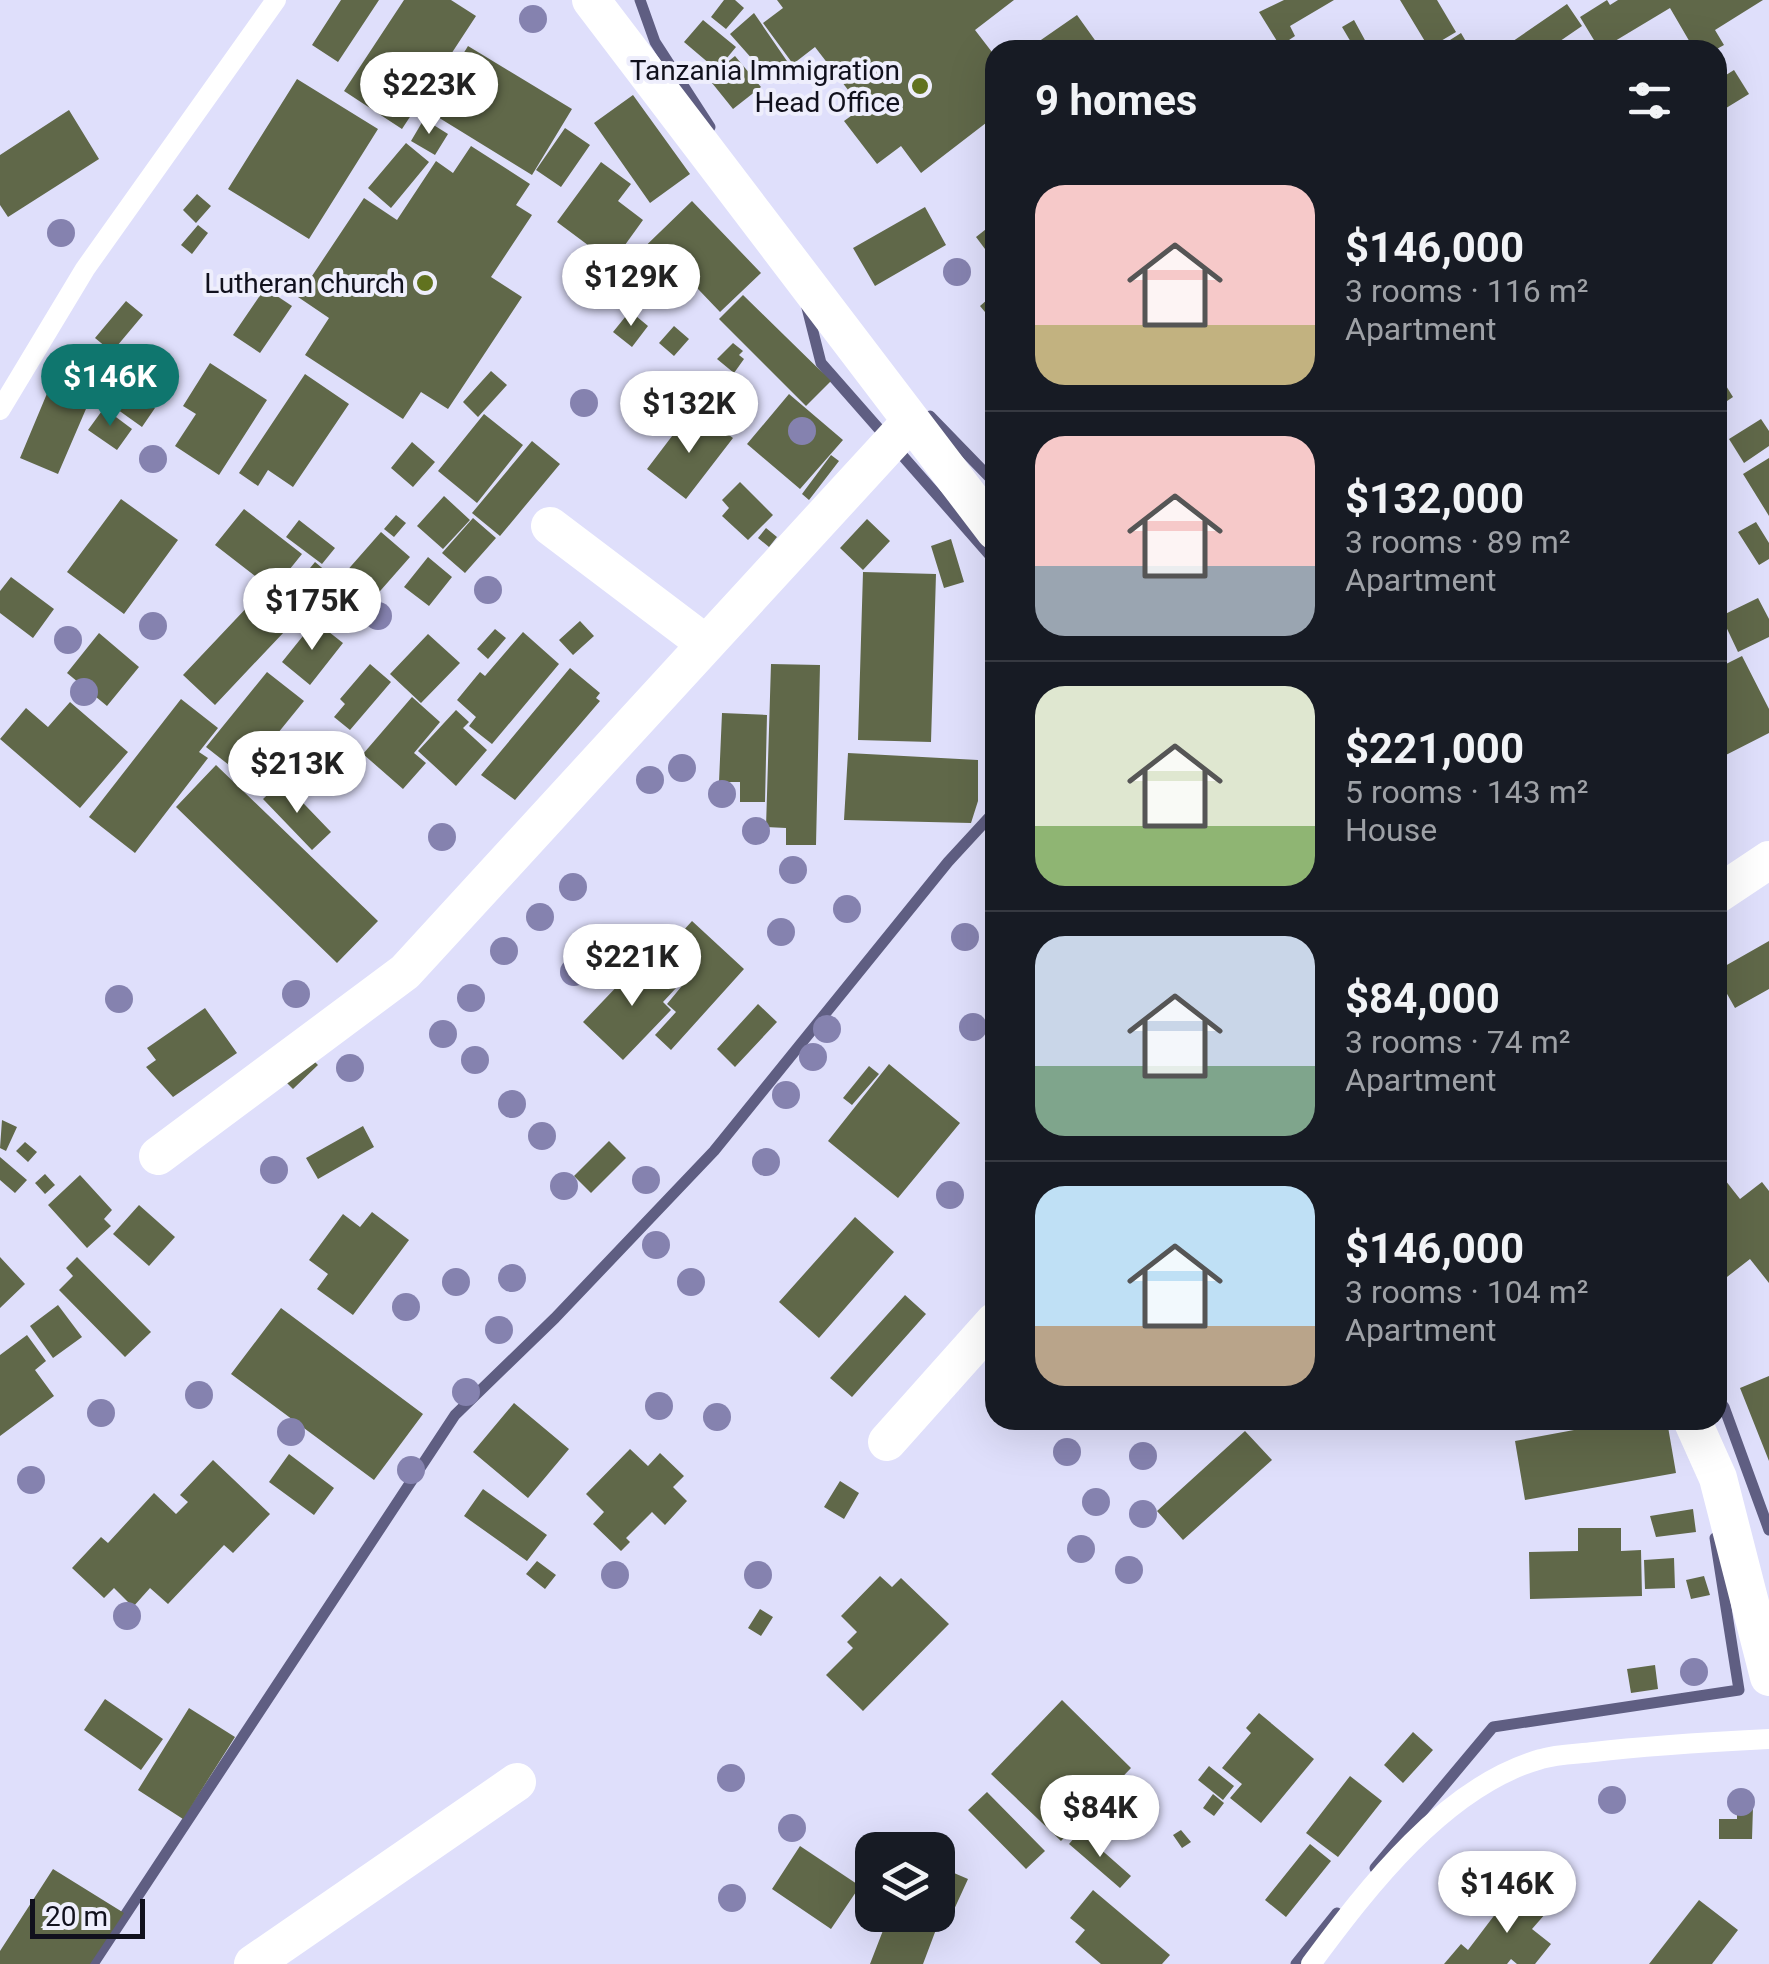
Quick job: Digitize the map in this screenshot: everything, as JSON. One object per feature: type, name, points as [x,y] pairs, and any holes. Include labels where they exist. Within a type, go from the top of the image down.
[{"type":"street","points":[[592,0],[985,518]]},
{"type":"street","points":[[158,1156],[405,972],[911,421]]},
{"type":"street","points":[[550,526],[706,644]]},
{"type":"street","points":[[1727,888],[1769,860]]},
{"type":"street","points":[[887,1442],[985,1332]]},
{"type":"street","points":[[1696,1430],[1718,1478],[1769,1676]]},
{"type":"street","points":[[253,1964],[517,1782]]},
{"type":"lane","points":[[0,410],[85,269],[276,0]]},
{"type":"lane","points":[[1311,1964],[1350,1912],[1433,1821],[1494,1779],[1542,1758],[1657,1745],[1769,1739]]},
{"type":"building","points":[[341,0],[379,0],[338,62],[312,45]]},
{"type":"building","points":[[404,0],[451,0],[476,16],[402,129],[344,91]]},
{"type":"building","points":[[724,0],[735,0],[744,8],[726,29],[711,17]]},
{"type":"building","name":"Tanzania Immigration Head Office","points":[[777,0],[1014,0],[975,30],[985,43],[985,124],[921,173],[901,146],[877,164],[844,121],[862,108],[815,47],[793,64],[763,23],[783,8]]},
{"type":"building","points":[[1284,0],[1334,0],[1290,26],[1295,36],[1289,40],[1276,40],[1259,12]]},
{"type":"building","points":[[1400,0],[1437,0],[1456,32],[1442,40],[1424,40]]},
{"type":"building","points":[[1607,0],[1610,5],[1618,0],[1763,0],[1715,30],[1721,40],[1689,40],[1670,8],[1617,40],[1594,40],[1580,17]]},
{"type":"building","points":[[1567,4],[1582,26],[1562,40],[1515,40]]},
{"type":"building","points":[[754,13],[789,64],[771,80],[730,34]]},
{"type":"building","points":[[1077,15],[1095,40],[1041,40]]},
{"type":"building","points":[[703,20],[736,47],[717,70],[684,42]]},
{"type":"building","points":[[1354,20],[1365,40],[1350,40],[1342,27]]},
{"type":"building","points":[[468,46],[572,109],[532,175],[428,111]]},
{"type":"building","points":[[735,56],[761,87],[733,109],[708,78]]},
{"type":"building","points":[[1734,70],[1749,94],[1727,107],[1727,74]]},
{"type":"building","points":[[297,79],[378,129],[309,239],[228,189]]},
{"type":"building","points":[[633,95],[690,174],[650,203],[594,123]]},
{"type":"building","points":[[69,110],[99,159],[8,217],[0,205],[0,155]]},
{"type":"building","points":[[424,119],[448,134],[435,155],[411,141]]},
{"type":"building","points":[[565,128],[590,145],[561,187],[536,170]]},
{"type":"building","points":[[406,143],[429,162],[391,208],[368,188]]},
{"type":"building","name":"Lutheran church","points":[[471,146],[530,184],[516,205],[532,215],[491,277],[522,297],[448,409],[421,392],[403,419],[305,355],[329,318],[298,297],[364,198],[397,220],[436,161],[453,173]]},
{"type":"building","points":[[601,162],[631,184],[618,201],[643,220],[612,263],[557,222]]},
{"type":"building","points":[[197,194],[211,206],[196,223],[183,210]]},
{"type":"building","points":[[692,201],[761,273],[720,312],[677,267],[653,289],[628,263]]},
{"type":"building","points":[[925,207],[946,245],[875,286],[853,248]]},
{"type":"building","points":[[198,225],[208,233],[192,254],[181,245]]},
{"type":"building","points":[[985,230],[985,249],[976,237]]},
{"type":"building","points":[[265,288],[292,306],[260,353],[233,335]]},
{"type":"building","points":[[743,295],[831,381],[806,406],[719,319]]},
{"type":"building","points":[[126,301],[143,315],[112,352],[95,338]]},
{"type":"building","points":[[630,311],[648,326],[632,347],[613,332]]},
{"type":"building","points":[[674,326],[689,339],[674,356],[659,343]]},
{"type":"building","points":[[733,343],[743,351],[739,355],[744,359],[734,373],[717,359]]},
{"type":"building","points":[[210,363],[267,400],[219,475],[175,446],[196,414],[183,406]]},
{"type":"building","points":[[491,371],[507,385],[478,417],[463,402]]},
{"type":"building","points":[[56,372],[95,388],[58,474],[20,458]]},
{"type":"building","points":[[305,374],[349,404],[293,487],[268,470],[258,486],[239,473]]},
{"type":"building","points":[[120,384],[155,408],[142,427],[107,402]]},
{"type":"building","points":[[789,394],[843,440],[800,489],[747,444]]},
{"type":"building","points":[[104,408],[132,429],[117,450],[88,430]]},
{"type":"building","points":[[484,414],[523,445],[477,503],[438,471]]},
{"type":"building","points":[[685,419],[698,430],[707,419],[733,438],[686,499],[647,469]]},
{"type":"building","points":[[1761,419],[1769,431],[1769,446],[1744,463],[1729,439]]},
{"type":"building","points":[[532,441],[560,464],[500,536],[472,513]]},
{"type":"building","points":[[412,442],[435,462],[413,487],[391,468]]},
{"type":"building","points":[[831,455],[839,461],[809,500],[802,494]]},
{"type":"building","points":[[1769,458],[1769,516],[1743,474]]},
{"type":"building","points":[[740,482],[773,515],[748,540],[722,516],[729,508],[722,500]]},
{"type":"building","points":[[444,496],[470,520],[443,549],[417,526]]},
{"type":"building","points":[[121,499],[178,540],[124,614],[67,572]]},
{"type":"building","points":[[244,509],[302,554],[273,590],[215,545]]},
{"type":"building","points":[[396,515],[406,523],[394,537],[384,529]]},
{"type":"building","points":[[473,518],[496,538],[465,573],[442,553]]},
{"type":"building","points":[[867,519],[890,541],[863,570],[840,548]]},
{"type":"building","points":[[299,520],[335,548],[322,564],[286,537]]},
{"type":"building","points":[[1756,522],[1769,543],[1769,559],[1759,565],[1738,532]]},
{"type":"building","points":[[766,528],[777,537],[769,547],[758,538]]},
{"type":"building","points":[[381,532],[410,557],[359,615],[330,590]]},
{"type":"building","points":[[951,539],[964,582],[944,588],[931,546]]},
{"type":"building","points":[[428,557],[452,577],[429,606],[404,587]]},
{"type":"building","points":[[315,562],[333,577],[315,600],[296,585]]},
{"type":"building","points":[[863,572],[936,574],[931,742],[858,740]]},
{"type":"building","points":[[11,577],[54,609],[33,638],[0,613],[0,591]]},
{"type":"building","points":[[1758,598],[1769,619],[1769,637],[1738,652],[1727,629],[1727,613]]},
{"type":"building","points":[[252,602],[284,632],[215,705],[183,675]]},
{"type":"building","points":[[315,621],[343,643],[310,685],[282,662]]},
{"type":"building","points":[[580,621],[594,636],[573,655],[559,640]]},
{"type":"building","points":[[495,629],[506,638],[488,659],[477,649]]},
{"type":"building","points":[[523,632],[559,664],[492,744],[469,726],[476,717],[457,700],[480,672],[485,676]]},
{"type":"building","points":[[99,633],[139,667],[107,706],[67,673]]},
{"type":"building","points":[[428,634],[460,663],[421,703],[390,674]]},
{"type":"building","points":[[1742,656],[1769,709],[1769,733],[1727,754],[1727,664]]},
{"type":"building","points":[[370,664],[391,682],[350,730],[334,717],[345,704],[340,699]]},
{"type":"building","points":[[771,664],[820,665],[816,845],[786,845],[786,828],[766,827]]},
{"type":"building","points":[[570,668],[600,693],[596,698],[600,701],[515,800],[481,775]]},
{"type":"building","points":[[267,672],[304,701],[243,776],[206,747]]},
{"type":"building","points":[[412,697],[440,722],[414,753],[426,763],[403,789],[363,754]]},
{"type":"building","points":[[181,699],[218,728],[199,752],[208,758],[135,853],[89,817]]},
{"type":"building","points":[[70,702],[128,752],[80,808],[0,739],[26,708],[48,727]]},
{"type":"building","points":[[456,710],[469,722],[463,728],[487,750],[456,786],[418,751]]},
{"type":"building","points":[[722,713],[767,715],[765,802],[740,802],[740,782],[719,782]]},
{"type":"building","points":[[848,753],[978,760],[978,801],[971,823],[844,820]]},
{"type":"building","points":[[216,765],[378,921],[337,963],[176,807]]},
{"type":"building","points":[[282,781],[331,832],[312,850],[263,799]]},
{"type":"building","points":[[692,921],[744,969],[671,1050],[655,1035],[676,1012],[667,1004],[681,987],[654,963]]},
{"type":"building","points":[[1769,941],[1769,989],[1735,1008],[1727,994],[1727,965]]},
{"type":"building","points":[[644,958],[676,988],[663,1002],[671,1010],[623,1060],[583,1022]]},
{"type":"building","points":[[758,1004],[777,1022],[735,1067],[717,1049]]},
{"type":"building","points":[[205,1008],[237,1053],[173,1097],[146,1067],[156,1060],[147,1048]]},
{"type":"building","points":[[308,1055],[318,1065],[293,1089],[283,1079]]},
{"type":"building","points":[[889,1064],[960,1123],[898,1198],[828,1141]]},
{"type":"building","points":[[869,1066],[879,1074],[852,1105],[843,1098]]},
{"type":"building","points":[[2,1120],[17,1127],[6,1151],[0,1148]]},
{"type":"building","points":[[363,1126],[374,1147],[318,1179],[306,1158]]},
{"type":"building","points":[[609,1141],[626,1158],[591,1193],[574,1176]]},
{"type":"building","points":[[25,1142],[37,1152],[28,1162],[16,1151]]},
{"type":"building","points":[[0,1157],[27,1180],[15,1193],[0,1180]]},
{"type":"building","points":[[45,1174],[55,1185],[45,1194],[35,1183]]},
{"type":"building","points":[[80,1175],[112,1210],[104,1219],[111,1226],[87,1248],[48,1205]]},
{"type":"building","points":[[1727,1182],[1740,1199],[1762,1182],[1769,1191],[1769,1283],[1750,1259],[1727,1277]]},
{"type":"building","points":[[139,1205],[175,1237],[149,1266],[113,1234]]},
{"type":"building","points":[[372,1212],[409,1240],[353,1315],[317,1289],[328,1274],[309,1260],[343,1214],[360,1227]]},
{"type":"building","points":[[855,1217],[894,1252],[819,1338],[779,1302]]},
{"type":"building","points":[[0,1257],[25,1284],[0,1308]]},
{"type":"building","points":[[77,1257],[151,1332],[125,1357],[59,1290],[73,1276],[66,1268]]},
{"type":"building","points":[[905,1295],[926,1314],[852,1397],[830,1378]]},
{"type":"building","points":[[58,1305],[82,1337],[53,1358],[30,1326]]},
{"type":"building","points":[[281,1308],[423,1414],[374,1480],[231,1374]]},
{"type":"building","points":[[27,1335],[46,1361],[35,1370],[54,1396],[0,1436],[0,1355]]},
{"type":"building","points":[[1769,1376],[1769,1461],[1740,1388]]},
{"type":"building","points":[[514,1403],[569,1449],[528,1498],[473,1452]]},
{"type":"building","points":[[1574,1430],[1669,1430],[1676,1473],[1525,1500],[1515,1441]]},
{"type":"building","points":[[1245,1431],[1272,1460],[1183,1540],[1157,1511]]},
{"type":"building","points":[[630,1449],[648,1466],[660,1453],[684,1476],[673,1487],[687,1501],[665,1525],[652,1512],[626,1538],[630,1542],[621,1551],[593,1524],[604,1512],[586,1494]]},
{"type":"building","points":[[289,1454],[334,1488],[314,1515],[269,1482]]},
{"type":"building","points":[[213,1460],[270,1514],[233,1553],[224,1545],[168,1604],[150,1588],[133,1607],[114,1588],[104,1598],[72,1568],[101,1537],[108,1543],[154,1493],[176,1514],[188,1502],[180,1495]]},
{"type":"building","points":[[840,1481],[859,1493],[844,1519],[824,1507]]},
{"type":"building","points":[[483,1489],[547,1535],[527,1561],[464,1516]]},
{"type":"building","points":[[1693,1509],[1696,1532],[1656,1537],[1650,1516]]},
{"type":"building","points":[[1578,1528],[1621,1528],[1621,1551],[1641,1550],[1642,1596],[1530,1599],[1529,1552],[1578,1551]]},
{"type":"building","points":[[1674,1558],[1675,1588],[1645,1589],[1644,1560]]},
{"type":"building","points":[[537,1561],[556,1575],[545,1589],[526,1574]]},
{"type":"building","points":[[880,1576],[892,1587],[901,1578],[949,1624],[863,1711],[826,1675],[853,1648],[847,1642],[857,1632],[841,1616]]},
{"type":"building","points":[[1704,1576],[1710,1595],[1691,1599],[1686,1580]]},
{"type":"building","points":[[760,1609],[773,1617],[761,1636],[748,1628]]},
{"type":"building","points":[[1655,1665],[1658,1689],[1631,1693],[1627,1669]]},
{"type":"building","points":[[105,1699],[163,1739],[141,1770],[84,1730]]},
{"type":"building","points":[[1062,1700],[1131,1768],[1061,1841],[991,1774]]},
{"type":"building","points":[[189,1708],[235,1737],[183,1819],[138,1790]]},
{"type":"building","points":[[1259,1713],[1314,1759],[1261,1823],[1230,1798],[1242,1784],[1222,1768],[1251,1733],[1246,1728]]},
{"type":"building","points":[[1413,1732],[1433,1750],[1403,1783],[1384,1765]]},
{"type":"building","points":[[1209,1766],[1234,1786],[1223,1800],[1198,1780]]},
{"type":"building","points":[[1350,1776],[1382,1801],[1338,1857],[1306,1833]]},
{"type":"building","points":[[987,1792],[1045,1851],[1026,1869],[968,1810]]},
{"type":"building","points":[[1213,1794],[1224,1803],[1214,1816],[1203,1808]]},
{"type":"building","points":[[1737,1806],[1753,1807],[1752,1839],[1719,1839],[1719,1819],[1737,1819]]},
{"type":"building","points":[[1181,1830],[1191,1842],[1182,1848],[1173,1835]]},
{"type":"building","points":[[1080,1831],[1131,1876],[1120,1888],[1069,1844]]},
{"type":"building","points":[[1310,1844],[1331,1861],[1286,1917],[1265,1900]]},
{"type":"building","points":[[800,1846],[855,1883],[855,1893],[831,1929],[772,1889]]},
{"type":"building","points":[[53,1869],[124,1913],[90,1964],[0,1964],[0,1951]]},
{"type":"building","points":[[955,1873],[968,1879],[955,1907]]},
{"type":"building","points":[[1515,1888],[1546,1913],[1532,1929],[1551,1944],[1535,1964],[1517,1964],[1511,1959],[1507,1964],[1444,1964],[1461,1944],[1468,1950]]},
{"type":"building","points":[[1093,1890],[1170,1955],[1162,1964],[1101,1964],[1075,1942],[1085,1930],[1070,1918]]},
{"type":"building","points":[[1699,1900],[1738,1930],[1712,1964],[1649,1964]]},
{"type":"building","points":[[882,1932],[935,1932],[923,1964],[870,1964]]},
{"type":"waterway","points":[[640,0],[655,42],[710,127]]},
{"type":"waterway","points":[[806,304],[821,363],[985,550]]},
{"type":"waterway","points":[[930,416],[985,473]]},
{"type":"waterway","points":[[93,1964],[455,1415],[555,1318],[714,1151],[948,862],[985,822]]},
{"type":"waterway","points":[[1727,1415],[1769,1530]]},
{"type":"waterway","points":[[1375,1868],[1493,1727],[1739,1690],[1715,1538]]},
{"type":"waterway","points":[[1296,1964],[1337,1913]]},
{"type":"place","name":"Tanzania Immigration Head Office","points":[[920,86]]},
{"type":"place","name":"Lutheran church","points":[[425,283]]}]
